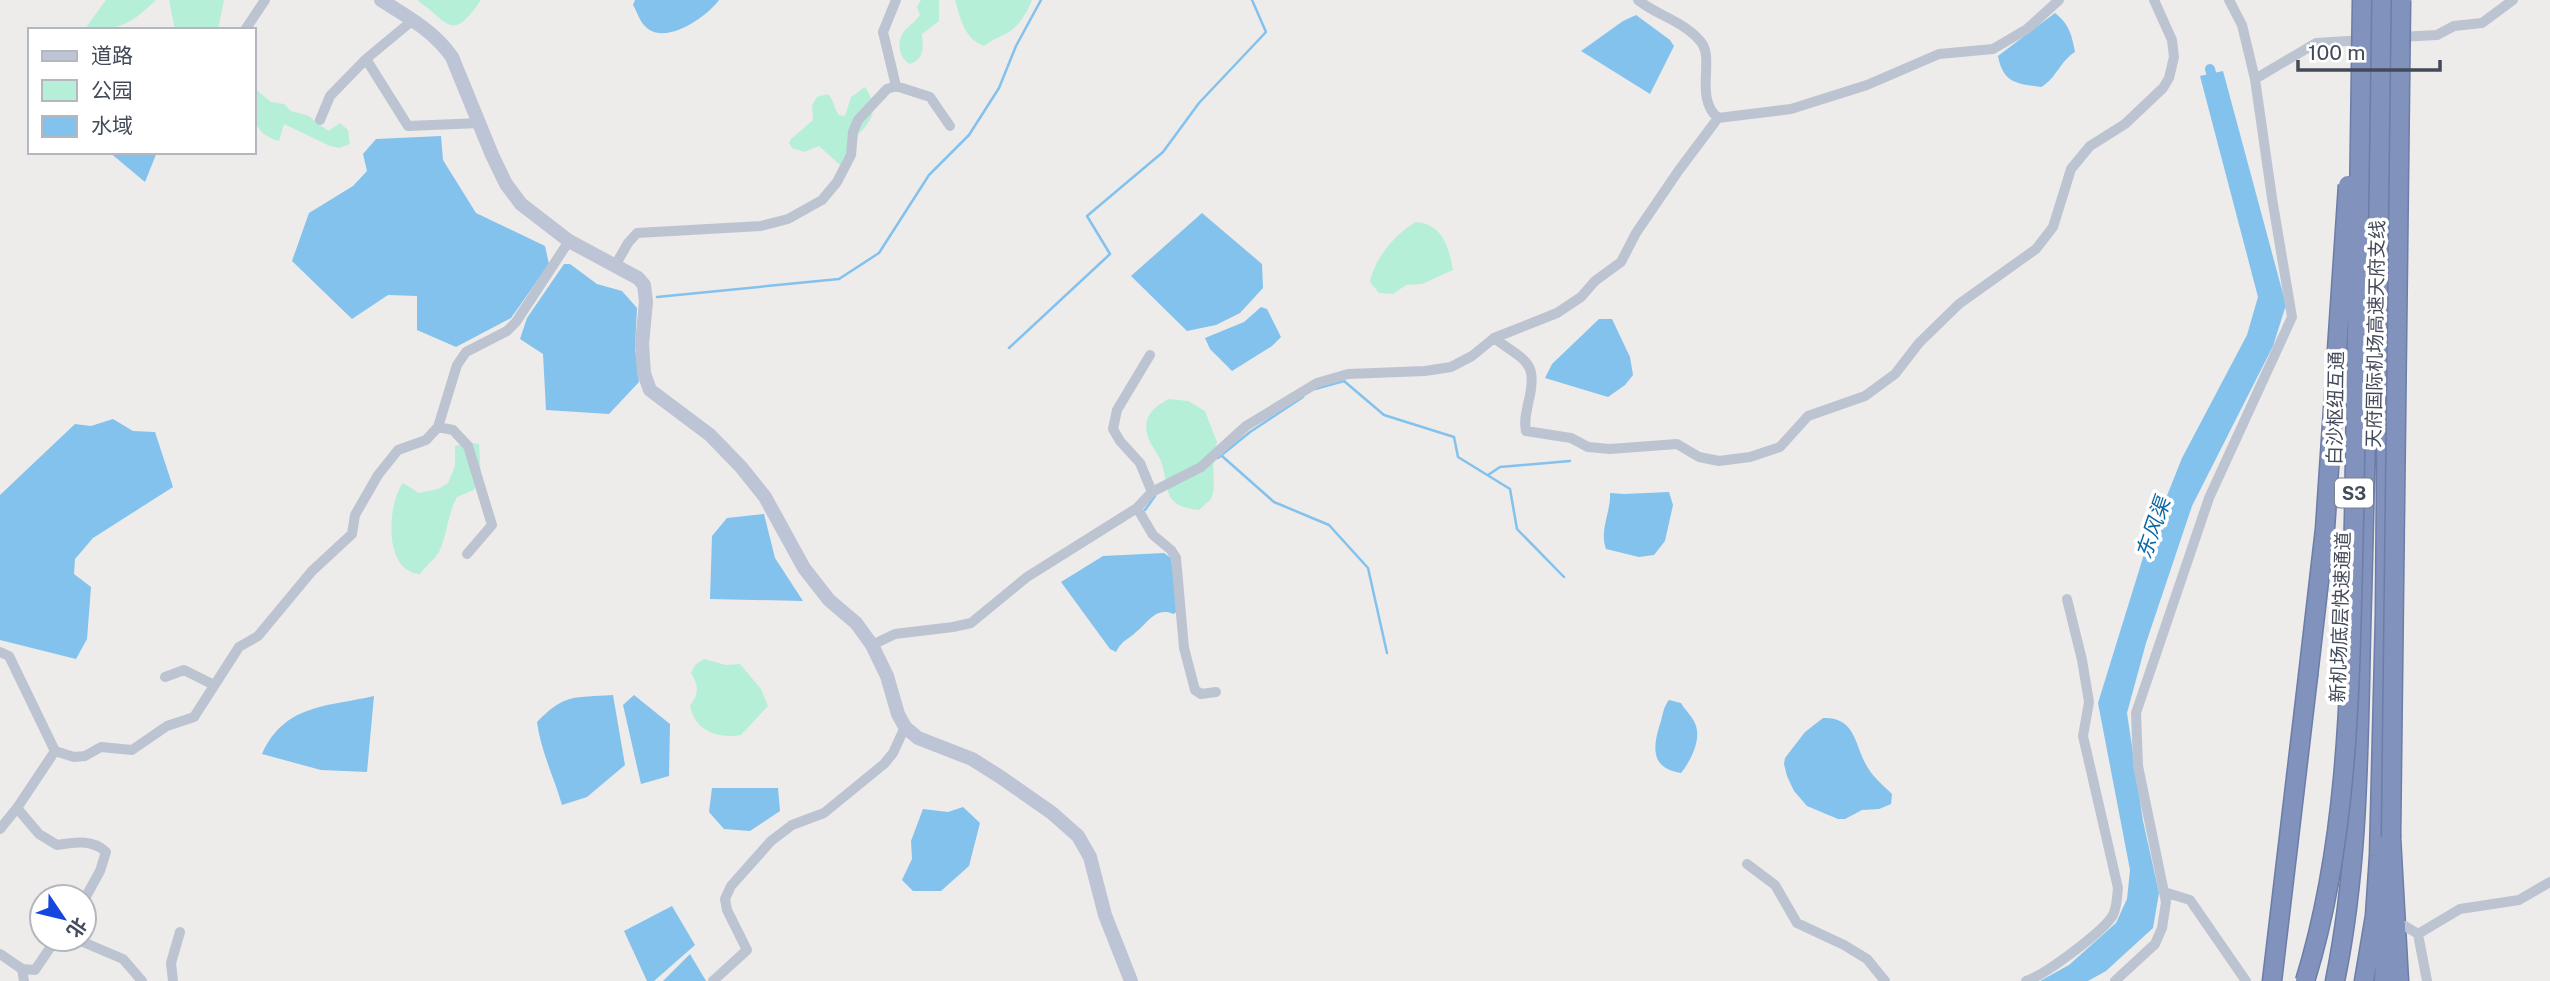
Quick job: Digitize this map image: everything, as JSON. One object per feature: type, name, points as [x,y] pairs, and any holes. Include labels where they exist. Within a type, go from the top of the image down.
[{"type":"highway","points":[[2272,981],[2325,529],[2361,0]]},
{"type":"highway","name":"白沙枢纽互通","points":[[2305,981],[2315,948],[2342,800],[2351,671],[2361,0]]},
{"type":"highway","name":"新机场底层快速通道","points":[[2335,981],[2347,914],[2355,824],[2371,288],[2374,0]]},
{"type":"highway","points":[[2364,981],[2375,916],[2379,856],[2385,615],[2390,0]]},
{"type":"highway","name":"天府国际机场高速天府支线","points":[[2391,837],[2401,0]]},
{"type":"highway","points":[[2391,837],[2399,981]]},
{"type":"highway","name":"S3","points":[[2384,981],[2391,837]]},
{"type":"street","points":[[245,28],[265,0]]},
{"type":"street","points":[[381,0],[431,32],[452,57],[506,184],[522,205],[569,241],[616,264],[644,285],[646,302],[642,344],[643,373],[650,390],[710,435],[765,497],[804,568],[829,600],[856,623],[872,645],[887,676],[898,714],[905,727],[918,738],[972,759],[999,776],[1052,813],[1078,836],[1090,857],[1105,915],[1132,981]]},
{"type":"street","points":[[896,86],[883,32],[897,0]]},
{"type":"street","points":[[1638,0],[1674,18],[1703,43],[1706,53],[1705,88],[1711,112],[1718,118]]},
{"type":"street","points":[[872,645],[895,634],[971,623],[1027,578],[1137,508],[1152,492],[1201,467],[1246,426],[1317,383],[1348,374],[1425,371],[1451,367],[1472,356],[1494,338],[1557,313],[1581,297],[1595,281],[1620,262],[1636,233],[1718,118],[1791,108],[1867,85],[1939,54],[1993,49],[2027,29],[2059,0]]},
{"type":"street","points":[[1494,338],[1532,370],[1533,383],[1524,421],[1526,431],[1571,438],[1588,447],[1610,449],[1677,444],[1699,457],[1718,461],[1750,457],[1780,447],[1808,416],[1865,396],[1895,374],[1919,343],[1959,304],[2035,249],[2053,227],[2071,169],[2090,146],[2125,124],[2163,88],[2169,78],[2174,57],[2172,40],[2154,0]]},
{"type":"street","points":[[2115,981],[2155,944],[2162,928],[2166,902],[2138,766],[2136,713],[2209,498],[2292,317],[2255,79],[2242,25],[2229,0]]},
{"type":"street","points":[[2255,79],[2316,43],[2437,35],[2454,26],[2482,23],[2514,0]]},
{"type":"street","points":[[320,120],[330,96],[366,59],[413,20]]},
{"type":"street","points":[[366,59],[408,126],[480,123]]},
{"type":"street","points":[[616,264],[637,233],[761,226],[788,219],[822,200],[837,182],[851,155],[853,132],[858,120],[887,89],[896,86],[930,97],[950,125]]},
{"type":"street","points":[[0,652],[9,656],[55,751],[74,757],[85,756],[101,747],[132,750],[167,726],[194,717],[239,647],[258,636],[312,571],[352,534],[355,514],[378,475],[398,450],[426,440],[438,427],[457,365],[466,352],[507,331],[516,322],[569,241]]},
{"type":"street","points":[[1150,355],[1117,410],[1113,429],[1119,440],[1140,463],[1152,492]]},
{"type":"street","points":[[438,427],[453,430],[468,446],[492,525],[467,554]]},
{"type":"street","points":[[1137,508],[1153,535],[1171,550],[1176,558],[1184,648],[1195,690],[1201,694],[1216,692]]},
{"type":"street","points":[[2026,981],[2056,964],[2108,922],[2115,911],[2117,901],[2118,888],[2083,736],[2089,702],[2067,599]]},
{"type":"street","points":[[164,677],[184,670],[214,685]]},
{"type":"street","points":[[713,981],[747,950],[726,910],[724,899],[731,886],[771,841],[792,825],[824,813],[884,764],[905,727]]},
{"type":"street","points":[[0,829],[18,808],[55,751]]},
{"type":"street","points":[[18,808],[39,834],[57,845],[79,841],[102,848],[106,852],[93,883]]},
{"type":"street","points":[[1746,864],[1775,885],[1797,923],[1867,959],[1885,981]]},
{"type":"street","points":[[2418,934],[2460,909],[2519,900],[2550,882]]},
{"type":"street","points":[[2164,892],[2190,900],[2246,981]]},
{"type":"street","points":[[2405,926],[2418,934],[2427,981]]},
{"type":"street","points":[[173,981],[171,963],[180,932]]},
{"type":"street","points":[[98,949],[122,959],[142,981]]},
{"type":"street","points":[[0,954],[22,969],[35,970],[47,953]]},
{"type":"street","points":[[22,969],[24,981]]},
{"type":"green space","points":[[106,0],[156,0],[126,23],[110,28],[87,26]]},
{"type":"green space","points":[[169,0],[224,0],[218,28],[175,28]]},
{"type":"green space","points":[[417,0],[481,0],[463,22],[450,25]]},
{"type":"green space","points":[[921,0],[939,0],[939,21],[922,34],[921,56],[910,64],[900,52],[900,42],[903,32],[920,15],[917,7]]},
{"type":"green space","points":[[955,0],[1032,0],[1013,29],[984,46],[968,33]]},
{"type":"green space","points":[[865,87],[873,104],[873,111],[868,123],[852,141],[850,161],[840,165],[819,146],[804,152],[792,148],[789,143],[791,139],[813,120],[812,105],[817,97],[828,94],[839,115],[845,116],[851,97]]},
{"type":"green space","points":[[256,90],[271,102],[284,104],[291,111],[309,116],[328,131],[340,123],[348,130],[350,144],[339,148],[330,146],[284,124],[279,141],[269,137],[258,127]]},
{"type":"green space","points":[[1416,222],[1433,227],[1439,232],[1447,246],[1453,270],[1422,284],[1406,285],[1393,294],[1379,293],[1370,282],[1376,264],[1394,240]]},
{"type":"green space","points":[[1169,399],[1188,401],[1205,411],[1217,442],[1213,460],[1214,489],[1211,499],[1199,510],[1178,505],[1169,495],[1161,461],[1147,434],[1147,421],[1152,411]]},
{"type":"green space","points":[[469,442],[479,444],[481,479],[474,490],[457,497],[437,555],[420,574],[408,570],[399,562],[392,536],[392,520],[398,493],[403,483],[419,493],[438,489],[448,483],[455,466],[455,446]]},
{"type":"green space","points":[[704,659],[726,665],[740,664],[761,689],[768,706],[741,735],[716,734],[702,727],[693,715],[690,706],[697,690],[691,673],[695,665]]},
{"type":"water","points":[[635,0],[719,0],[705,14],[684,28],[662,33],[652,31],[642,23],[633,5]]},
{"type":"water","points":[[2055,13],[2069,30],[2075,52],[2041,87],[2025,85],[2007,77],[1998,56]]},
{"type":"water","points":[[1636,15],[1670,40],[1674,46],[1650,94],[1581,51]]},
{"type":"water","points":[[2223,71],[2286,305],[2273,346],[2192,506],[2146,643],[2127,713],[2143,821],[2159,893],[2153,928],[2106,971],[2088,981],[2040,981],[2069,965],[2116,923],[2127,899],[2130,870],[2098,703],[2145,551],[2182,458],[2247,335],[2258,297],[2200,76]]},
{"type":"water","points":[[441,136],[443,160],[476,213],[545,246],[549,264],[511,318],[456,347],[417,330],[417,296],[388,295],[352,319],[292,261],[309,213],[353,186],[367,171],[363,154],[376,139]]},
{"type":"water","points":[[111,154],[156,154],[145,182]]},
{"type":"water","points":[[1202,213],[1262,264],[1263,288],[1240,313],[1216,325],[1187,331],[1131,276]]},
{"type":"water","points":[[564,264],[570,264],[597,284],[622,291],[637,308],[635,348],[639,382],[609,414],[546,410],[543,354],[520,339],[527,318]]},
{"type":"water","points":[[1261,307],[1267,309],[1281,337],[1272,346],[1232,371],[1210,349],[1205,338],[1244,322]]},
{"type":"water","points":[[1599,319],[1612,319],[1630,357],[1633,375],[1625,385],[1608,397],[1545,378],[1552,364]]},
{"type":"water","points":[[113,419],[133,431],[155,432],[173,487],[93,538],[75,559],[74,574],[91,587],[87,639],[76,659],[0,640],[0,495],[75,424],[91,426]]},
{"type":"water","points":[[1669,492],[1673,505],[1665,541],[1654,555],[1639,557],[1606,549],[1604,528],[1610,493]]},
{"type":"water","points":[[764,514],[775,558],[803,601],[710,599],[712,536],[727,518]]},
{"type":"water","points":[[1164,553],[1171,558],[1178,610],[1174,614],[1157,614],[1123,642],[1116,652],[1110,649],[1061,582],[1103,556]]},
{"type":"water","points":[[613,695],[625,765],[587,797],[562,805],[537,722],[555,706],[571,699]]},
{"type":"water","points":[[634,695],[670,724],[669,776],[641,784],[623,705]]},
{"type":"water","points":[[374,696],[367,772],[321,770],[262,754],[282,725],[295,717],[324,706]]},
{"type":"water","points":[[1669,700],[1681,703],[1693,720],[1697,732],[1694,751],[1681,773],[1663,766],[1656,754],[1658,730]]},
{"type":"water","points":[[1823,718],[1842,722],[1853,734],[1868,768],[1892,794],[1891,804],[1879,809],[1862,810],[1845,819],[1838,819],[1807,806],[1794,791],[1787,776],[1785,758],[1805,732]]},
{"type":"water","points":[[712,788],[778,788],[780,811],[750,831],[724,829],[709,812]]},
{"type":"water","points":[[963,807],[980,823],[969,866],[941,891],[913,891],[902,880],[912,859],[911,841],[923,809],[948,812]]},
{"type":"water","points":[[672,906],[695,945],[654,981],[647,981],[624,931]]},
{"type":"water","points":[[690,954],[706,981],[663,981]]},
{"type":"waterway","points":[[657,297],[839,279],[879,253],[929,175],[969,135],[999,88],[1016,46],[1041,0]]},
{"type":"waterway","points":[[1009,348],[1110,254],[1087,216],[1163,152],[1199,103],[1266,32],[1252,0]]},
{"type":"waterway","name":"东风渠","points":[[2210,69],[2215,87]]},
{"type":"waterway","points":[[1315,389],[1344,381],[1384,415],[1454,437],[1458,457],[1510,489],[1517,529],[1564,577]]},
{"type":"waterway","points":[[1218,458],[1250,432],[1303,397]]},
{"type":"waterway","points":[[1222,456],[1274,502],[1329,525],[1368,568],[1387,653]]},
{"type":"waterway","points":[[1488,475],[1500,467],[1570,461]]},
{"type":"waterway","points":[[1145,510],[1155,496]]}]
